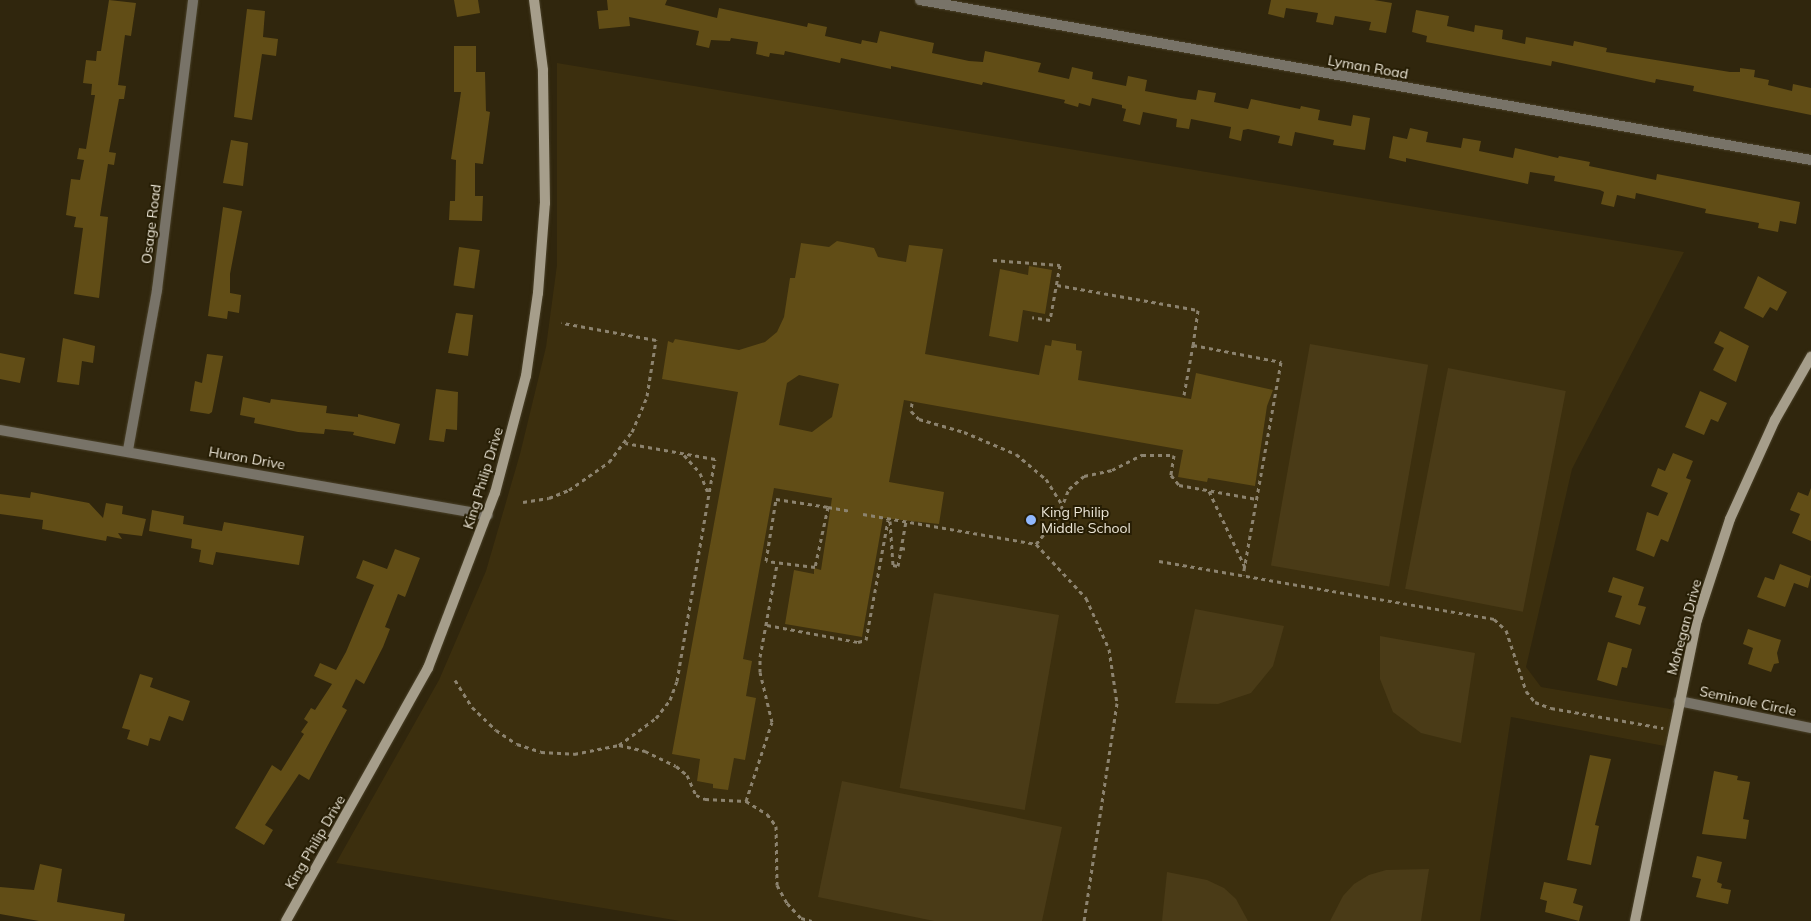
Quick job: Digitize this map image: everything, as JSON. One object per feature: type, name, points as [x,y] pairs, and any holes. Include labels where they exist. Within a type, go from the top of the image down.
[{"type":"street","name":"Osage Road","points":[[128,450],[157,290],[193,0]]},
{"type":"street","name":"King Philip Drive","points":[[286,921],[413,698],[441,639],[488,516],[526,376],[538,293],[545,203],[543,77],[534,0]]},
{"type":"street","name":"Lyman Road","points":[[920,0],[1811,160]]},
{"type":"street","name":"Mohegan Drive","points":[[1634,921],[1697,620],[1730,519],[1775,420],[1811,357]]},
{"type":"street","name":"Huron Drive","points":[[0,430],[128,450],[488,516]]},
{"type":"street","name":"Seminole Circle","points":[[1679,701],[1811,728]]},
{"type":"path","points":[[993,260],[1060,265],[1050,320],[1032,317]]},
{"type":"path","points":[[1057,285],[1198,310],[1184,395]]},
{"type":"path","points":[[524,502],[550,498],[569,490],[610,462],[625,444],[640,419],[646,396],[656,340],[562,323]]},
{"type":"path","points":[[1193,345],[1281,362],[1243,574]]},
{"type":"path","points":[[912,403],[911,411],[919,419],[986,440],[1031,464],[1061,504]]},
{"type":"path","points":[[619,745],[656,718],[670,700],[677,682],[715,459],[625,444]]},
{"type":"path","points":[[1036,544],[1058,517],[1061,504],[1069,489],[1084,476],[1112,470],[1142,455],[1158,453],[1174,455],[1171,475],[1175,484],[1257,499]]},
{"type":"path","points":[[683,454],[700,473],[709,495]]},
{"type":"path","points":[[1209,491],[1245,567]]},
{"type":"path","points":[[828,507],[815,567],[766,562],[776,499],[828,507],[850,511]]},
{"type":"path","points":[[862,514],[1036,544],[1086,598],[1100,623],[1116,677],[1115,726],[1084,921]]},
{"type":"path","points":[[889,520],[893,565],[898,566],[906,522]]},
{"type":"path","points":[[767,625],[858,642],[866,640],[889,520]]},
{"type":"path","points":[[901,548],[908,549]]},
{"type":"path","points":[[1159,561],[1243,574],[1494,619],[1506,630],[1526,691],[1536,702],[1551,708],[1673,730]]},
{"type":"path","points":[[746,801],[772,722],[760,672],[760,657],[777,564]]},
{"type":"path","points":[[455,680],[472,707],[496,730],[517,744],[541,752],[574,754],[619,745],[645,751],[676,766],[686,775],[696,795],[705,799],[746,801],[756,804],[776,826],[777,885],[787,903],[801,918],[812,921]]},
{"type":"shaded area","name":"King Philip Middle School","points":[[557,63],[1684,252],[1572,469],[1526,667],[1541,687],[1676,710],[1670,747],[1511,717],[1480,921],[680,921],[336,863],[439,680],[486,571],[520,454],[546,347],[557,265]]},
{"type":"shaded area","points":[[1310,344],[1428,365],[1389,586],[1271,566]]},
{"type":"shaded area","points":[[1448,368],[1566,391],[1523,612],[1405,589]]},
{"type":"shaded area","points":[[934,593],[1059,615],[1025,810],[900,788]]},
{"type":"shaded area","points":[[1195,609],[1284,626],[1273,666],[1251,693],[1218,704],[1175,703]]},
{"type":"shaded area","points":[[1380,636],[1475,653],[1461,743],[1421,733],[1393,712],[1380,679]]},
{"type":"shaded area","points":[[842,781],[1062,827],[1042,921],[934,921],[818,897]]},
{"type":"shaded area","points":[[1429,869],[1421,921],[1330,921],[1343,896],[1354,884],[1369,875],[1386,870]]},
{"type":"shaded area","points":[[1167,872],[1207,880],[1224,888],[1236,899],[1248,921],[1162,921]]},
{"type":"building","points":[[109,0],[136,3],[131,36],[125,35],[118,85],[126,86],[124,99],[119,99],[109,152],[116,153],[114,165],[108,164],[100,216],[108,217],[99,298],[74,294],[83,228],[74,227],[76,217],[66,215],[71,179],[80,180],[84,160],[77,159],[79,148],[86,149],[95,95],[91,95],[92,84],[83,83],[86,60],[96,61],[97,51],[101,51]]},
{"type":"building","points":[[454,0],[478,0],[480,13],[457,17]]},
{"type":"building","points":[[607,0],[667,0],[665,5],[717,18],[719,8],[807,27],[808,23],[827,27],[825,36],[861,44],[862,40],[877,43],[880,31],[934,43],[932,53],[969,61],[983,62],[985,51],[1041,63],[1038,72],[1069,79],[1072,67],[1093,72],[1092,79],[1126,86],[1128,76],[1147,80],[1145,91],[1181,98],[1196,100],[1198,90],[1216,93],[1214,102],[1248,109],[1251,99],[1300,109],[1301,106],[1320,110],[1318,120],[1351,126],[1353,115],[1370,118],[1365,150],[1333,145],[1334,140],[1295,132],[1292,146],[1278,143],[1280,136],[1248,129],[1243,130],[1241,141],[1229,138],[1231,127],[1191,119],[1189,129],[1176,127],[1177,119],[1143,112],[1140,125],[1123,121],[1126,109],[1122,108],[1122,105],[1092,98],[1090,106],[1079,103],[1078,107],[1064,103],[1065,100],[983,82],[982,85],[891,66],[891,69],[841,58],[840,63],[785,51],[784,55],[770,53],[769,57],[756,54],[758,42],[731,38],[730,41],[711,40],[709,48],[696,45],[699,31],[629,17],[630,26],[599,29],[597,11],[608,10]]},
{"type":"building","points":[[1271,0],[1374,0],[1392,3],[1386,33],[1369,30],[1371,22],[1335,16],[1333,25],[1316,22],[1318,13],[1286,8],[1284,18],[1268,14]]},
{"type":"building","points":[[247,9],[265,11],[263,37],[278,39],[276,56],[262,54],[252,120],[234,117]]},
{"type":"building","points":[[1416,10],[1449,16],[1447,26],[1474,32],[1475,25],[1503,30],[1502,39],[1525,44],[1526,37],[1573,46],[1574,41],[1607,48],[1606,52],[1730,72],[1740,72],[1740,68],[1755,70],[1754,77],[1769,80],[1768,85],[1792,91],[1793,84],[1811,88],[1811,115],[1693,91],[1694,86],[1656,79],[1655,83],[1552,61],[1551,66],[1426,42],[1427,36],[1412,32]]},
{"type":"building","points":[[454,46],[476,46],[476,72],[485,72],[486,111],[490,112],[483,164],[475,163],[475,196],[483,196],[482,221],[449,220],[450,201],[455,201],[456,160],[451,159],[461,92],[454,92]]},
{"type":"building","points":[[1410,128],[1428,132],[1426,142],[1461,148],[1463,138],[1481,141],[1479,151],[1513,158],[1515,148],[1558,158],[1559,156],[1590,162],[1589,166],[1656,180],[1657,174],[1800,202],[1796,224],[1780,221],[1778,232],[1758,228],[1759,223],[1705,213],[1706,209],[1636,193],[1635,199],[1617,195],[1614,207],[1601,204],[1604,192],[1554,181],[1555,176],[1530,172],[1528,184],[1406,158],[1406,162],[1389,158],[1393,136],[1407,139]]},
{"type":"building","points":[[231,140],[248,143],[243,186],[223,183]]},
{"type":"building","points":[[223,207],[242,211],[230,274],[230,293],[241,295],[239,313],[228,311],[227,319],[208,316]]},
{"type":"building","points":[[837,241],[874,248],[878,257],[906,262],[909,245],[943,249],[925,354],[1039,375],[1045,345],[1051,346],[1052,340],[1076,344],[1076,350],[1082,351],[1078,380],[1191,399],[1196,373],[1273,390],[1267,406],[1255,486],[1208,478],[1207,482],[1178,477],[1183,450],[904,400],[889,482],[944,492],[939,524],[883,518],[862,637],[785,624],[794,570],[814,574],[814,568],[821,570],[832,498],[774,488],[743,659],[752,661],[746,696],[756,698],[745,760],[734,758],[728,790],[713,788],[713,784],[697,781],[700,759],[672,754],[738,392],[662,379],[668,341],[673,343],[675,339],[739,350],[765,342],[777,332],[784,317],[790,278],[795,278],[801,243],[829,247]],"holes":[[[799,375],[839,384],[832,417],[812,432],[779,425],[787,383]]]},
{"type":"building","points":[[459,247],[480,250],[474,289],[454,286]]},
{"type":"building","points":[[1029,266],[1052,270],[1045,314],[1023,310],[1018,342],[989,336],[1000,269],[1028,275]]},
{"type":"building","points":[[1758,276],[1787,292],[1777,311],[1770,307],[1763,318],[1744,308]]},
{"type":"building","points":[[456,313],[473,315],[468,356],[448,353]]},
{"type":"building","points":[[1720,331],[1749,346],[1736,382],[1713,370],[1724,348],[1714,343]]},
{"type":"building","points":[[63,338],[95,346],[93,363],[82,361],[79,385],[57,382]]},
{"type":"building","points":[[0,353],[25,358],[20,383],[0,379]]},
{"type":"building","points":[[207,354],[223,356],[212,412],[209,414],[190,411],[195,381],[202,383]]},
{"type":"building","points":[[436,389],[458,392],[457,430],[446,429],[444,442],[429,440]]},
{"type":"building","points":[[1700,391],[1727,403],[1718,422],[1711,419],[1704,435],[1685,427]]},
{"type":"building","points":[[243,397],[270,403],[271,399],[327,406],[326,413],[358,417],[358,414],[400,424],[395,444],[353,435],[354,432],[325,429],[324,434],[298,432],[254,423],[255,418],[240,415]]},
{"type":"building","points":[[1673,453],[1693,461],[1686,478],[1691,480],[1668,542],[1661,539],[1654,557],[1636,550],[1647,512],[1658,516],[1668,493],[1651,486],[1658,468],[1665,471]]},
{"type":"building","points":[[1811,488],[1811,541],[1792,533],[1800,514],[1790,510],[1798,492],[1808,496]]},
{"type":"building","points":[[31,492],[89,503],[103,518],[106,503],[123,506],[122,514],[146,519],[142,536],[118,533],[122,539],[107,536],[106,541],[42,529],[43,520],[0,514],[0,494],[30,498]]},
{"type":"building","points":[[152,510],[184,516],[183,524],[222,531],[224,522],[304,536],[299,565],[216,552],[213,565],[199,562],[201,550],[191,548],[192,539],[149,531]]},
{"type":"building","points":[[395,549],[420,558],[405,597],[398,594],[385,627],[390,629],[383,647],[364,684],[356,679],[342,707],[347,710],[309,780],[299,774],[265,825],[273,830],[264,845],[235,828],[272,765],[281,771],[304,734],[301,732],[308,722],[304,719],[311,708],[315,710],[332,684],[314,676],[320,663],[336,670],[346,652],[374,585],[356,578],[363,560],[387,569]]},
{"type":"building","points":[[1780,564],[1811,576],[1808,588],[1794,583],[1785,607],[1757,597],[1765,577],[1774,580]]},
{"type":"building","points":[[1613,577],[1644,587],[1638,605],[1646,607],[1640,625],[1615,617],[1622,596],[1608,592]]},
{"type":"building","points":[[1748,629],[1781,640],[1777,653],[1779,663],[1774,664],[1771,672],[1748,664],[1753,648],[1743,644]]},
{"type":"building","points":[[1608,642],[1632,649],[1627,668],[1622,667],[1617,686],[1597,680]]},
{"type":"building","points":[[140,674],[153,678],[150,687],[190,701],[183,721],[169,716],[160,741],[150,738],[148,746],[127,739],[130,730],[122,728]]},
{"type":"building","points":[[1590,755],[1611,759],[1595,825],[1599,826],[1591,865],[1567,860]]},
{"type":"building","points":[[1714,771],[1738,776],[1737,780],[1750,782],[1743,819],[1749,820],[1746,839],[1702,834]]},
{"type":"building","points":[[1697,856],[1722,862],[1717,882],[1722,884],[1721,888],[1731,890],[1728,904],[1696,897],[1701,879],[1692,877]]},
{"type":"building","points":[[40,864],[62,869],[57,902],[125,914],[124,921],[39,921],[0,914],[0,887],[34,890]]},
{"type":"building","points":[[1544,882],[1577,889],[1573,903],[1583,906],[1579,921],[1545,912],[1547,901],[1540,899]]},
{"type":"place","name":"King Philip Middle School","points":[[1031,520]]}]
